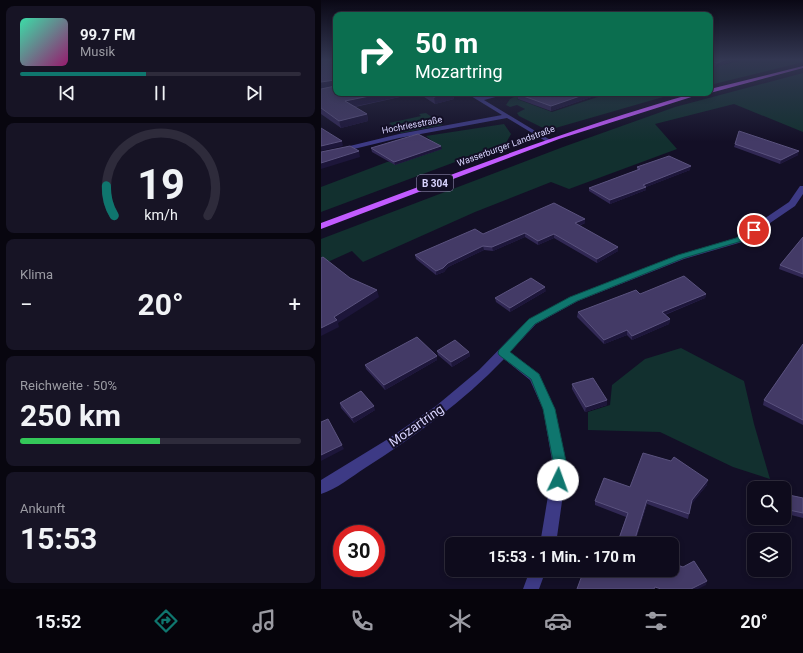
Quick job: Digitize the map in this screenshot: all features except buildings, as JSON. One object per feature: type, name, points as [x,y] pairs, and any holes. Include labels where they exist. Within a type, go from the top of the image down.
[{"type":"main road","points":[[713,90],[727,86]]},
{"type":"main road","name":"Wasserburger Landstraße","points":[[321,226],[549,141],[622,116],[691,96]]},
{"type":"street","points":[[473,96],[549,141]]},
{"type":"street","points":[[479,100],[496,96]]},
{"type":"street","name":"Hochriesstraße","points":[[321,155],[399,136],[507,116]]},
{"type":"street","name":"Mozartring","points":[[321,488],[429,418],[482,377],[532,322],[573,299],[681,257],[739,240],[792,204],[803,188]]},
{"type":"street","points":[[503,353],[535,377],[549,409],[560,466],[549,537]]},
{"type":"street","points":[[531,589],[535,577]]},
{"type":"green space","points":[[752,86],[803,86],[803,132],[734,104],[655,124],[677,149],[569,189],[551,182],[475,212],[363,262],[352,251],[321,265],[321,239],[563,147],[675,107]]},
{"type":"green space","points":[[516,96],[525,96],[517,99],[552,112],[601,96],[667,96],[552,129],[541,127],[519,116],[517,113],[525,109],[517,105],[510,107],[506,105],[510,99]]},
{"type":"green space","points":[[426,113],[443,125],[401,133],[389,123],[421,116],[419,114]]},
{"type":"green space","points":[[504,124],[511,134],[506,143],[321,212],[321,187],[387,162],[433,152],[438,146],[426,136]]},
{"type":"green space","points":[[681,348],[744,381],[754,424],[770,479],[733,467],[660,432],[588,430],[588,412],[610,405],[612,385],[645,359]]},
{"type":"route","points":[[558,480],[560,466],[549,409],[535,377],[503,353],[532,322],[573,299],[681,257],[739,240],[754,230]]}]
